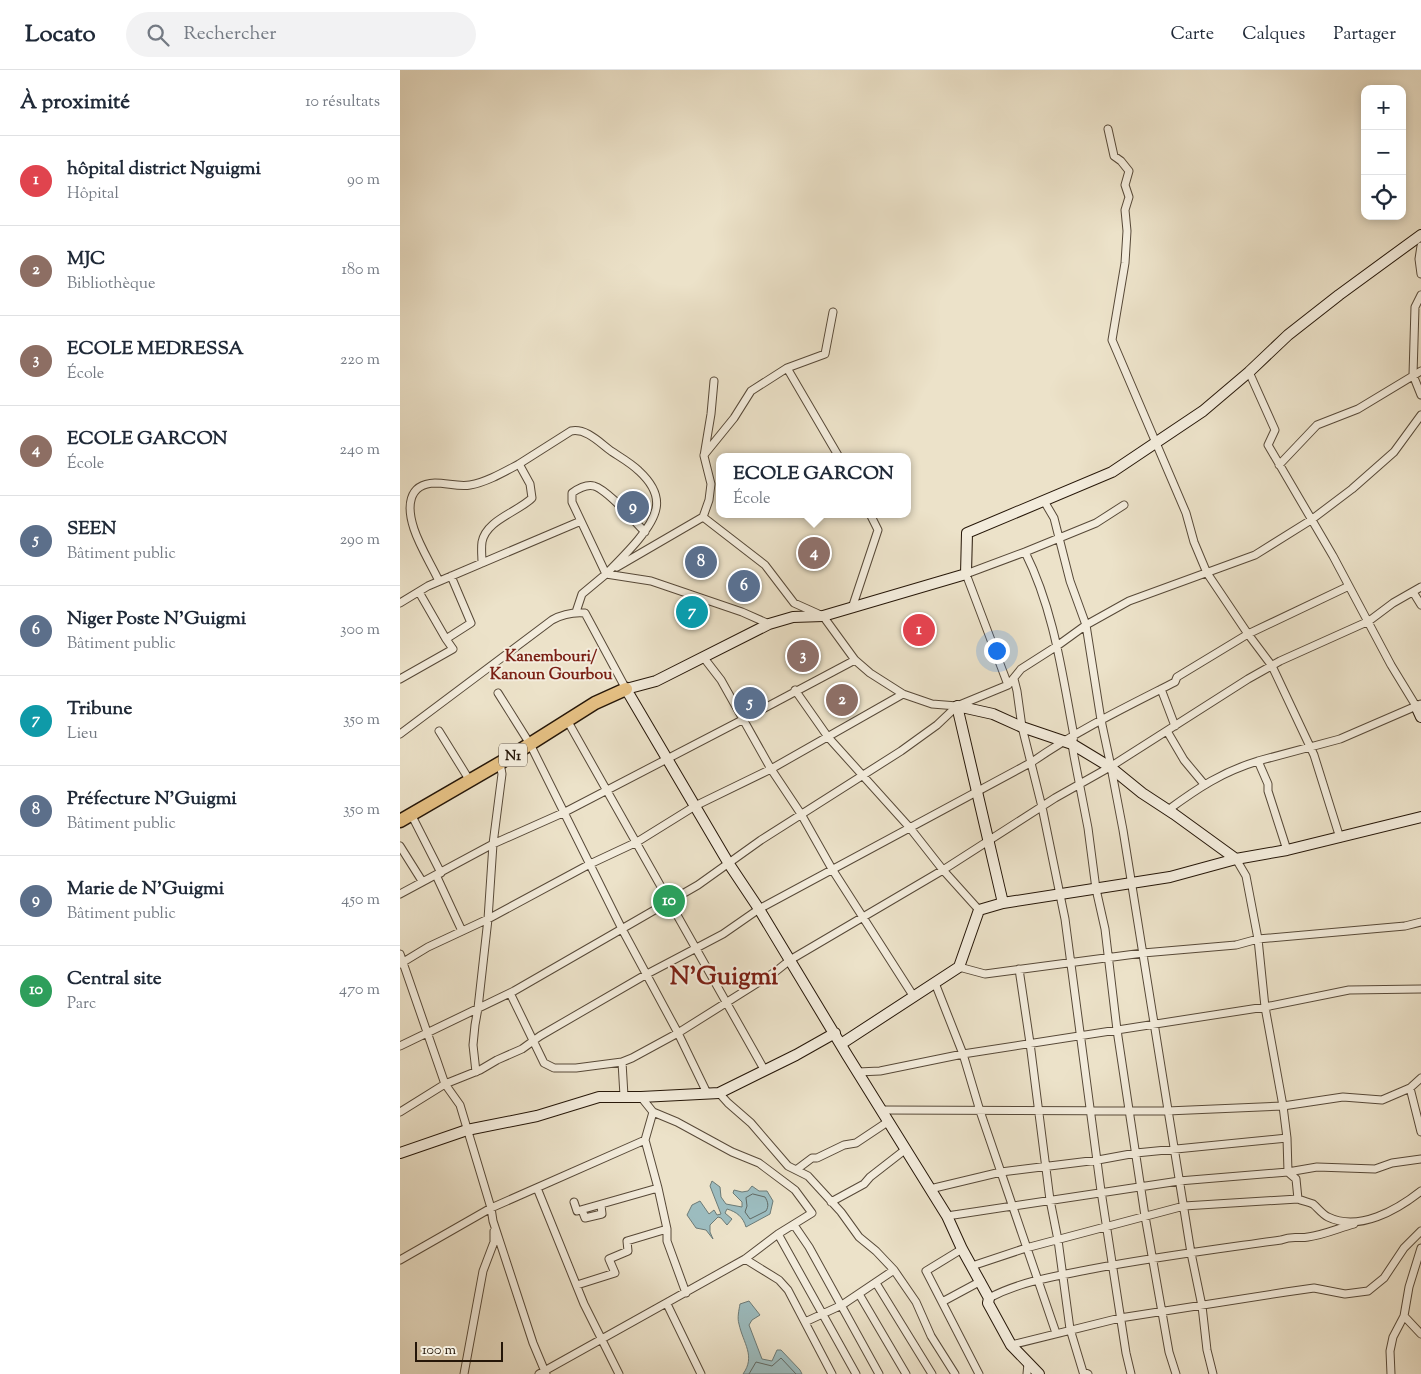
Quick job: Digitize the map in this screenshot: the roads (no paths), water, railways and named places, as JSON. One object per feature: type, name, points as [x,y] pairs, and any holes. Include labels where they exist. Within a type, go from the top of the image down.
[{"type":"highway","name":"N1","points":[[400,821],[500,763],[595,703],[626,688]]},
{"type":"street","points":[[1108,129],[1114,156],[1129,171],[1125,185],[1129,197],[1125,210],[1127,231],[1125,263],[1112,340],[1186,513],[1194,542],[1206,573],[1272,666],[1310,748],[1340,838]]},
{"type":"street","points":[[1008,685],[966,574],[967,533],[1112,472],[1203,411],[1249,372],[1288,335],[1339,294],[1421,235]]},
{"type":"street","points":[[1421,246],[1419,259],[1421,274]]},
{"type":"street","points":[[1421,295],[1415,307],[1413,375],[1421,394]]},
{"type":"street","points":[[704,456],[734,418],[751,391],[788,368],[825,354],[833,312]]},
{"type":"street","points":[[788,368],[838,453]]},
{"type":"street","points":[[1279,465],[1317,425],[1358,409],[1421,371]]},
{"type":"street","points":[[1249,372],[1275,430],[1268,445],[1369,621],[1391,665],[1418,705],[1421,717]]},
{"type":"street","points":[[606,574],[703,517],[709,500],[711,484],[704,456],[714,381]]},
{"type":"street","points":[[400,1046],[510,993],[698,885],[801,814],[920,737],[937,725],[957,706],[1008,685],[1020,669],[1086,625],[1129,601],[1255,555],[1311,520],[1352,489],[1394,452],[1421,415]]},
{"type":"street","points":[[439,581],[414,530],[410,512],[410,502],[414,492],[426,484],[467,486],[477,484],[519,464],[570,431],[579,430],[588,434],[639,470],[654,489],[657,510],[652,522],[625,556],[582,594],[576,612]]},
{"type":"street","points":[[482,563],[482,542],[492,525],[525,505],[532,498],[530,484],[519,464]]},
{"type":"street","points":[[606,574],[572,502],[572,493],[584,485],[594,486],[610,496],[645,532]]},
{"type":"street","points":[[1044,501],[1054,518],[1070,581],[1086,625],[1143,953],[1173,1149],[1202,1306],[1207,1350],[1213,1374]]},
{"type":"street","points":[[966,574],[1096,523],[1124,505]]},
{"type":"street","points":[[703,517],[765,565],[794,603],[823,616],[855,660],[870,673],[903,694],[932,704],[957,706],[993,714],[1061,742]]},
{"type":"street","points":[[852,608],[878,530],[872,518]]},
{"type":"street","points":[[400,603],[439,581],[581,521]]},
{"type":"street","points":[[1025,552],[1036,574],[1052,621],[1057,646],[1096,889],[1105,929],[1117,1030],[1145,1216],[1169,1352],[1176,1374]]},
{"type":"street","points":[[606,574],[651,581],[742,612],[769,624]]},
{"type":"street","name":"N1","points":[[626,688],[656,681],[769,624],[793,617],[823,616],[966,574]]},
{"type":"street","points":[[446,639],[471,623],[451,576]]},
{"type":"street","points":[[400,1112],[445,1084],[476,1072],[522,1049],[532,1041],[647,974],[723,934],[759,909],[1032,762],[1061,742],[1073,740],[1117,710],[1176,682],[1177,678],[1248,634],[1349,586]]},
{"type":"street","points":[[510,993],[544,1063],[554,1068],[576,1068],[622,1062],[632,1058],[678,1033],[775,972],[790,960],[943,870],[1272,666],[1369,621],[1393,603],[1421,587]]},
{"type":"street","points":[[400,679],[453,649],[419,592]]},
{"type":"street","points":[[1413,592],[1421,605]]},
{"type":"street","points":[[400,734],[552,620],[561,615],[576,612],[585,613],[666,758],[729,864],[759,909],[947,1216],[962,1249],[981,1281],[989,1298],[988,1303],[1011,1345],[1039,1374]]},
{"type":"street","points":[[704,658],[721,680],[771,769],[801,814],[832,869],[914,997]]},
{"type":"street","points":[[400,894],[493,844],[565,812],[855,660]]},
{"type":"street","points":[[1014,679],[1022,727],[1032,762],[1065,919],[1092,1111],[1101,1192],[1120,1318],[1131,1374]]},
{"type":"street","points":[[1162,689],[1176,726]]},
{"type":"street","points":[[795,690],[828,737],[861,776],[910,828],[943,870],[979,910]]},
{"type":"street","points":[[498,693],[530,744],[622,929],[708,1093]]},
{"type":"street","points":[[402,963],[428,947],[488,919],[590,864],[637,842],[695,806],[771,769],[903,694]]},
{"type":"street","points":[[1168,810],[1204,784],[1236,768],[1340,739],[1418,705]]},
{"type":"street","points":[[957,706],[1004,903]]},
{"type":"street","points":[[567,720],[764,1071]]},
{"type":"street","points":[[439,730],[470,781]]},
{"type":"street","points":[[1167,731],[1184,760],[1204,784]]},
{"type":"street","points":[[1073,740],[1142,793],[1236,859],[1246,876],[1258,939],[1265,1007],[1283,1106],[1287,1138],[1288,1172],[1296,1179],[1298,1199]]},
{"type":"street","points":[[1258,761],[1268,784],[1268,791],[1287,850]]},
{"type":"street","points":[[476,1072],[473,1044],[488,919],[493,844],[502,774],[500,763]]},
{"type":"street","points":[[411,814],[462,931]]},
{"type":"street","points":[[979,910],[1004,903],[1170,877],[1236,859],[1340,838],[1421,816]]},
{"type":"street","points":[[400,846],[422,881]]},
{"type":"street","points":[[841,1044],[959,966],[979,910]]},
{"type":"street","points":[[959,966],[985,974],[1143,953],[1236,945],[1258,939],[1405,926],[1421,922]]},
{"type":"street","points":[[400,954],[445,1084],[460,1105],[491,1208],[493,1221],[494,1242],[483,1271],[464,1374]]},
{"type":"street","points":[[1019,969],[1050,1200],[1058,1240],[1070,1329],[1083,1372],[1088,1374]]},
{"type":"street","points":[[935,982],[963,1054],[980,1111],[1056,1333]]},
{"type":"street","points":[[858,1072],[880,1071],[963,1054],[1265,1007],[1349,990],[1421,989]]},
{"type":"street","points":[[400,1153],[467,1130],[537,1116],[599,1097],[719,1093],[835,1033]]},
{"type":"street","points":[[622,1062],[624,1096]]},
{"type":"street","points":[[882,1110],[1167,1111],[1283,1106],[1343,1097],[1382,1100],[1410,1088],[1421,1078]]},
{"type":"street","points":[[1410,1088],[1421,1132]]},
{"type":"street","points":[[719,1093],[751,1123],[788,1166],[808,1176],[841,1212],[859,1237],[894,1270],[916,1302],[931,1336],[955,1374]]},
{"type":"street","points":[[493,1221],[543,1373],[745,1259],[778,1234],[812,1213],[795,1190],[759,1164],[732,1152],[677,1122],[653,1112],[641,1097]]},
{"type":"street","points":[[653,1112],[644,1140],[658,1188],[667,1229],[667,1241],[686,1293]]},
{"type":"street","points":[[796,1170],[812,1158],[817,1158],[844,1145],[856,1142],[889,1121]]},
{"type":"street","points":[[930,1189],[1001,1172],[1098,1160],[1136,1153],[1287,1138]]},
{"type":"street","points":[[400,1260],[491,1208],[644,1140]]},
{"type":"street","points":[[830,1202],[864,1184],[870,1176],[906,1149]]},
{"type":"street","points":[[947,1216],[1179,1180],[1288,1172],[1316,1166],[1374,1169],[1392,1163],[1421,1159]]},
{"type":"street","points":[[537,1188],[584,1304],[620,1374]]},
{"type":"street","points":[[574,1202],[577,1211],[658,1188]]},
{"type":"street","points":[[989,1298],[1007,1289],[1062,1274],[1152,1258],[1282,1240],[1291,1236],[1306,1238],[1324,1234],[1338,1228],[1371,1220],[1407,1202],[1421,1191]]},
{"type":"street","points":[[972,1266],[1026,1248],[1184,1206],[1298,1199],[1312,1204],[1327,1217],[1347,1221],[1371,1220]]},
{"type":"street","points":[[794,1225],[809,1247],[879,1374]]},
{"type":"street","points":[[577,1285],[615,1273],[609,1258],[628,1251],[627,1241],[667,1229]]},
{"type":"street","points":[[1011,1345],[1120,1318],[1314,1288],[1345,1294],[1368,1291],[1384,1278],[1404,1248],[1421,1231]]},
{"type":"street","points":[[778,1234],[856,1374]]},
{"type":"street","points":[[1391,1374],[1390,1351],[1392,1337],[1404,1316],[1409,1287],[1421,1248]]},
{"type":"street","points":[[962,1249],[926,1271],[979,1374]]},
{"type":"street","points":[[745,1259],[779,1280],[788,1290],[832,1374]]},
{"type":"street","points":[[805,1322],[842,1306],[894,1270]]},
{"type":"street","points":[[942,1302],[981,1281]]},
{"type":"street","points":[[876,1283],[932,1374]]},
{"type":"street","points":[[859,1294],[906,1374]]},
{"type":"street","points":[[667,1304],[702,1374]]},
{"type":"street","points":[[1404,1316],[1421,1334]]},
{"type":"street","points":[[1027,1374],[1028,1363]]},
{"type":"water","points":[[712,1181],[720,1187],[721,1197],[726,1204],[742,1207],[742,1202],[733,1193],[734,1190],[748,1191],[752,1186],[759,1191],[767,1191],[773,1201],[770,1214],[746,1227],[739,1215],[727,1209],[725,1213],[732,1219],[727,1225],[718,1217],[710,1225],[713,1239],[706,1230],[696,1228],[687,1215],[692,1205],[700,1201],[709,1214],[714,1210],[717,1215],[721,1214],[710,1186]]},
{"type":"water","points":[[749,1301],[760,1315],[752,1320],[749,1325],[762,1359],[772,1361],[777,1350],[781,1350],[802,1374],[743,1374],[747,1367],[749,1355],[739,1324],[738,1314],[740,1304]]},
{"type":"place","name":"Marie de N'Guigmi","points":[[633,507]]},
{"type":"place","name":"ECOLE GARCON","points":[[814,553]]},
{"type":"place","name":"Préfecture N'Guigmi","points":[[701,562]]},
{"type":"place","name":"Niger Poste N'Guigmi","points":[[744,586]]},
{"type":"place","name":"Tribune","points":[[692,612]]},
{"type":"place","name":"hôpital district Nguigmi","points":[[919,630]]},
{"type":"place","name":"ECOLE MEDRESSA","points":[[803,656]]},
{"type":"place","name":"MJC","points":[[842,700]]},
{"type":"place","name":"SEEN","points":[[750,703]]},
{"type":"place","name":"Central site","points":[[669,901]]},
{"type":"district","name":"Kanembouri/ Kanoun Gourbou","points":[[551,664]]},
{"type":"district","name":"N’Guigmi","points":[[724,975]]}]
